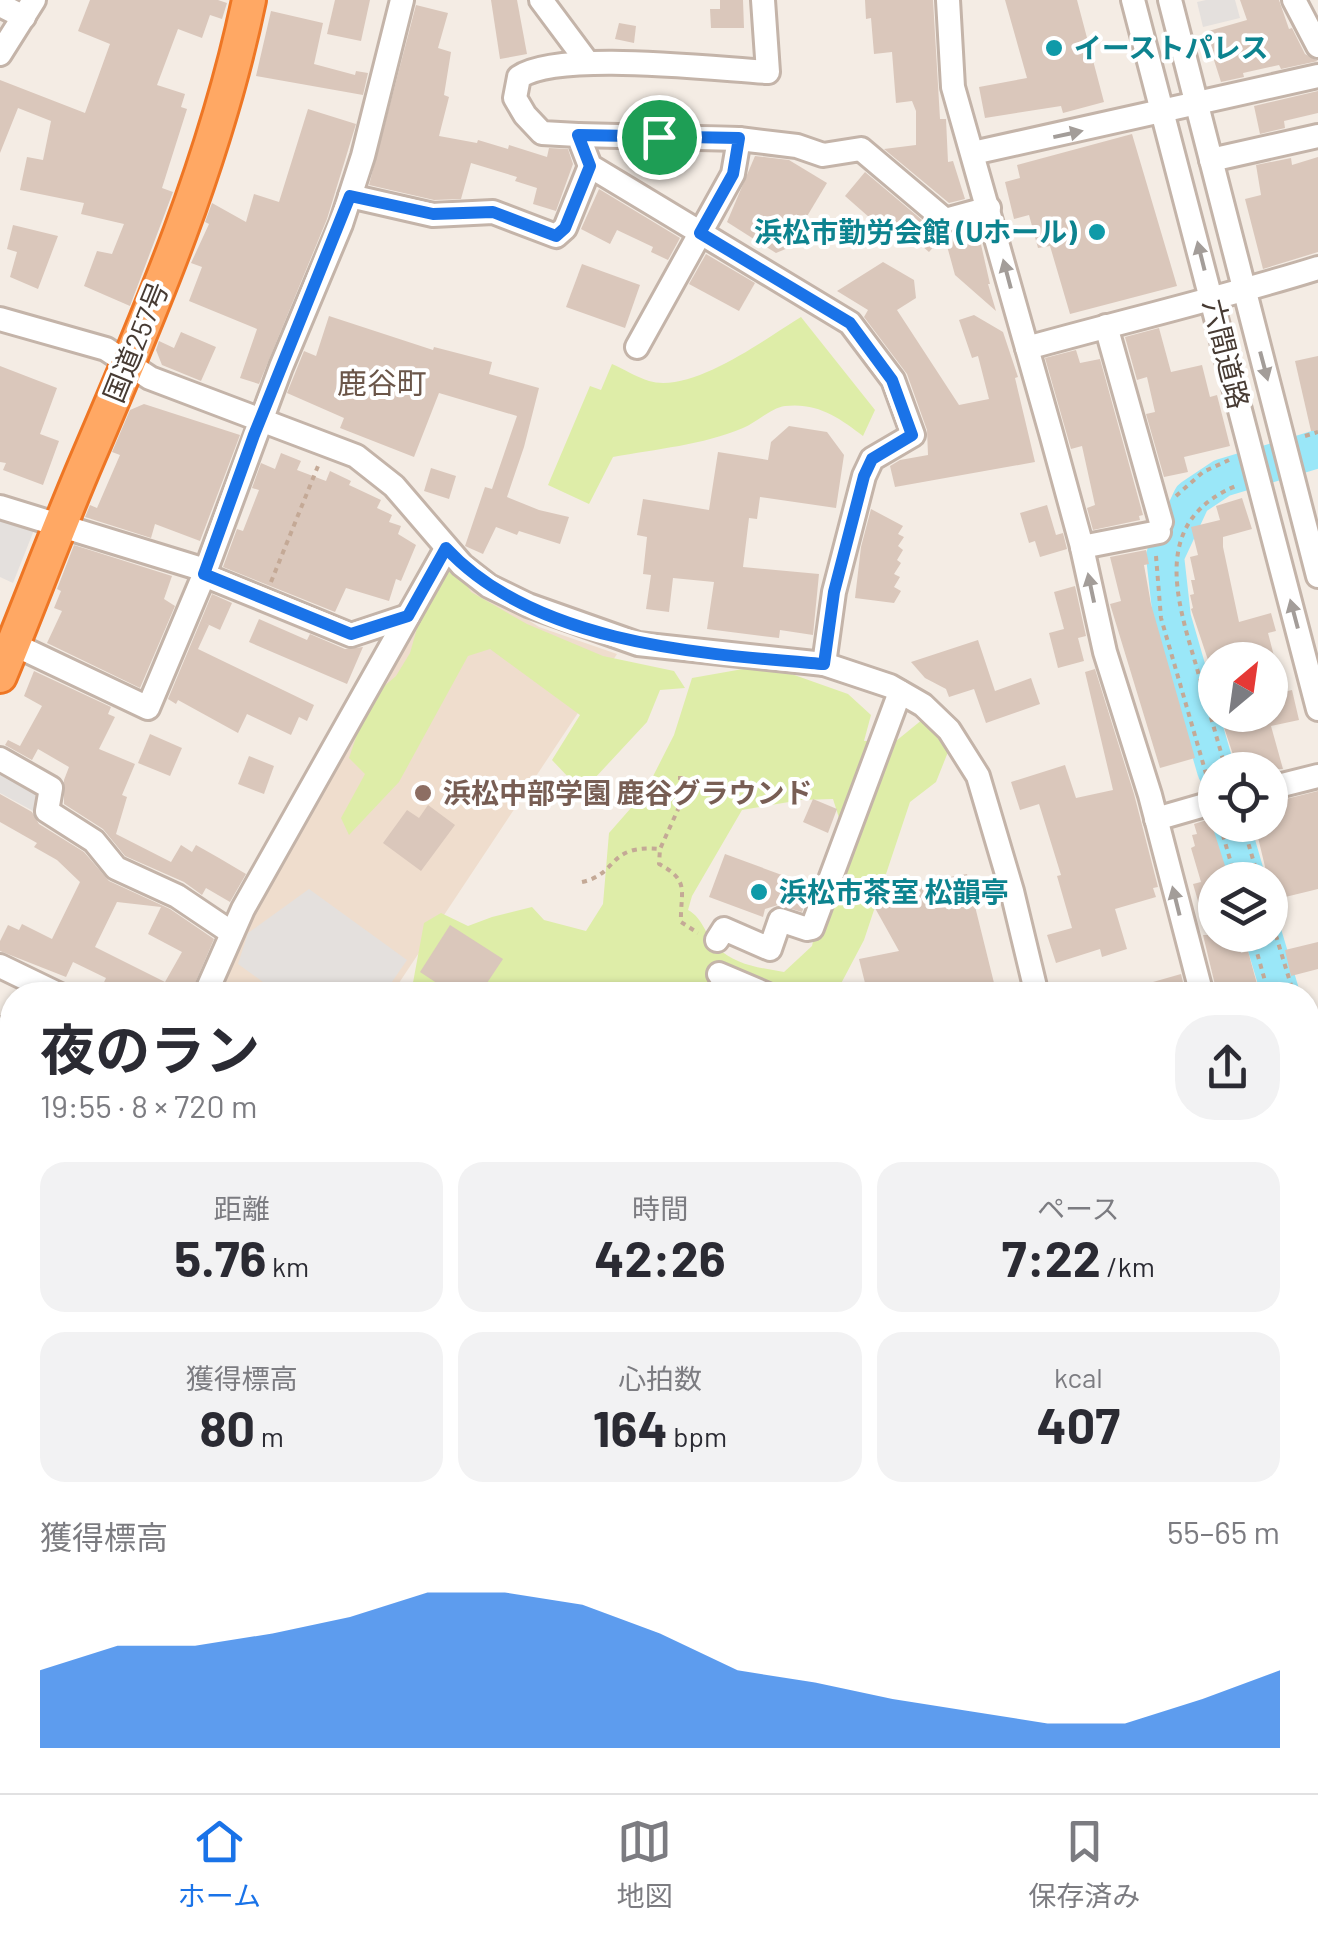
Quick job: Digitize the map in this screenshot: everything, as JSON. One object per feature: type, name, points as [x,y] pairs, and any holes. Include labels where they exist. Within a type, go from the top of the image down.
[{"type":"highway","name":"国道257号","points":[[0,676],[130,364],[206,162],[249,0]]},
{"type":"street","points":[[14,644],[148,708],[350,196],[402,0]]},
{"type":"street","points":[[541,0],[588,63]]},
{"type":"street","points":[[763,0],[768,72],[588,63],[530,70],[519,77],[515,98],[524,115],[542,133],[739,138],[797,146],[823,155],[862,149],[945,220],[989,208]]},
{"type":"street","points":[[948,0],[953,87],[1199,982]]},
{"type":"street","name":"六間道路","points":[[1133,0],[1318,708]]},
{"type":"street","name":"六間道路","points":[[1170,0],[1318,576]]},
{"type":"street","points":[[1294,0],[1318,46]]},
{"type":"street","points":[[0,2],[29,9],[0,54]]},
{"type":"street","points":[[973,154],[1318,76]]},
{"type":"street","points":[[578,135],[590,166],[850,323],[892,380],[912,435],[872,459],[864,476],[834,592],[824,664]]},
{"type":"street","points":[[1211,160],[1318,136]]},
{"type":"street","points":[[637,347],[733,174],[739,138]]},
{"type":"street","points":[[350,196],[433,214],[493,212],[556,236],[565,228],[590,166]]},
{"type":"street","points":[[1027,348],[1318,268]]},
{"type":"street","points":[[0,318],[106,348],[164,384],[356,456],[384,476],[446,548],[488,586],[528,606],[624,640],[824,664],[864,676],[923,705],[949,730],[978,776],[1034,982]]},
{"type":"street","points":[[1082,548],[1160,527],[1106,326]]},
{"type":"street","points":[[0,507],[61,523],[204,572],[351,634],[408,616]]},
{"type":"street","points":[[211,982],[232,933],[446,548]]},
{"type":"street","points":[[717,940],[724,929],[770,950],[780,920],[807,930],[812,928],[900,692]]},
{"type":"street","points":[[0,759],[52,788],[47,811],[94,841],[116,868],[176,896],[232,933]]},
{"type":"street","points":[[1288,784],[1318,776]]},
{"type":"street","points":[[1156,819],[1198,813]]},
{"type":"street","points":[[0,966],[33,982]]},
{"type":"street","points":[[718,974],[737,982]]},
{"type":"path","points":[[265,599],[328,443]]},
{"type":"path","points":[[1199,752],[1161,618],[1155,572],[1160,527],[1171,501],[1188,483],[1222,463],[1252,453]]},
{"type":"path","points":[[1221,752],[1178,604],[1178,545],[1202,504],[1218,493],[1258,478]]},
{"type":"path","points":[[678,778],[690,783],[660,849],[660,864],[674,872],[683,886],[681,922],[717,940]]},
{"type":"path","points":[[582,882],[599,877],[616,856],[631,849],[660,849]]},
{"type":"path","points":[[1257,952],[1266,982]]},
{"type":"path","points":[[1281,952],[1290,982]]},
{"type":"shaded area","points":[[1235,0],[1240,18],[1203,27],[1197,2]]},
{"type":"shaded area","points":[[0,521],[34,530],[13,583],[0,577]]},
{"type":"shaded area","name":"浜松中部学園 鹿谷グラウンド","points":[[448,568],[539,627],[617,654],[400,982],[217,982]]},
{"type":"shaded area","points":[[0,756],[57,787],[46,818],[0,793]]},
{"type":"shaded area","points":[[309,889],[407,960],[392,982],[263,982],[238,964],[248,933]]},
{"type":"green space","points":[[801,317],[875,410],[863,436],[818,409],[785,406],[712,439],[613,457],[589,504],[548,485],[590,386],[601,390],[612,364],[649,381],[686,380],[728,362]]},
{"type":"green space","points":[[443,563],[453,563],[471,592],[527,624],[603,656],[674,671],[685,688],[660,690],[647,722],[594,779],[570,779],[552,760],[580,715],[490,649],[468,656],[399,782],[349,835],[341,818],[365,774],[349,758],[369,699],[396,676],[410,653],[427,593]]},
{"type":"green space","points":[[766,665],[848,694],[871,715],[864,741],[896,741],[923,719],[950,747],[936,782],[910,802],[864,940],[842,982],[413,982],[424,923],[441,913],[468,926],[532,907],[544,920],[586,931],[603,904],[609,833],[645,792],[674,735],[692,678]],"holes":[[[833,799],[840,821],[812,946],[784,972],[748,965],[724,953],[688,910],[692,896],[742,810]]]},
{"type":"building","points":[[90,0],[227,3],[222,19],[210,15],[202,38],[178,29],[157,85],[185,94],[181,107],[187,109],[162,188],[173,192],[130,306],[84,286],[97,251],[112,254],[124,224],[81,214],[84,203],[20,190],[27,157],[43,160],[51,121],[18,108],[0,153],[0,80],[85,113],[110,44],[78,31]]},
{"type":"building","points":[[335,0],[370,0],[361,41],[327,34]]},
{"type":"building","points":[[491,0],[517,0],[527,54],[500,59]]},
{"type":"building","points":[[720,0],[743,0],[744,28],[711,28],[710,9],[720,9]]},
{"type":"building","points":[[865,0],[933,0],[940,119],[946,119],[948,162],[953,161],[965,199],[949,203],[884,149],[916,145],[916,111],[912,101],[896,103],[892,52],[874,54]]},
{"type":"building","name":"イーストパレス","points":[[1005,0],[1077,0],[1104,102],[1063,113],[1061,106],[985,118],[979,87],[1027,78]]},
{"type":"building","points":[[1240,0],[1279,0],[1289,29],[1292,28],[1305,54],[1318,61],[1281,69],[1279,65],[1221,82],[1205,32],[1247,20]]},
{"type":"building","points":[[416,5],[448,13],[438,48],[451,52],[444,95],[449,97],[439,136],[477,143],[478,140],[508,149],[509,145],[547,157],[549,148],[568,149],[573,164],[556,211],[533,204],[537,188],[515,181],[517,177],[471,163],[461,199],[434,200],[369,185]]},
{"type":"building","points":[[271,11],[323,23],[314,64],[355,75],[356,71],[368,73],[363,95],[256,76]]},
{"type":"building","points":[[619,23],[636,26],[634,43],[615,39]]},
{"type":"building","points":[[1318,91],[1318,113],[1284,121],[1285,128],[1260,134],[1254,106]]},
{"type":"building","points":[[308,109],[356,124],[327,219],[259,384],[240,378],[257,329],[189,301],[202,267],[191,263],[209,224],[205,222],[212,203],[246,222],[254,194],[279,202]]},
{"type":"building","name":"浜松市勤労会館 (Uホール)","points":[[1132,134],[1177,286],[1070,314],[1050,246],[1038,248],[1029,215],[1014,219],[1005,182],[1020,178],[1017,165]]},
{"type":"building","points":[[755,156],[789,160],[827,183],[788,248],[776,253],[727,222]]},
{"type":"building","points":[[1318,157],[1318,252],[1263,269],[1245,199],[1261,195],[1256,165],[1291,158],[1292,165]]},
{"type":"building","points":[[865,172],[944,235],[929,252],[895,223],[886,232],[845,196]]},
{"type":"building","points":[[599,189],[680,238],[668,260],[651,252],[653,247],[617,230],[610,244],[581,229]]},
{"type":"building","points":[[13,225],[58,236],[38,289],[10,277],[17,252],[7,249]]},
{"type":"building","points":[[977,227],[996,311],[955,275],[944,235]]},
{"type":"building","points":[[706,254],[755,283],[739,311],[689,284]]},
{"type":"building","points":[[883,262],[914,280],[916,298],[897,310],[959,405],[989,399],[978,356],[972,358],[959,320],[974,315],[1003,332],[1018,377],[1015,378],[1035,462],[895,487],[890,466],[928,455],[927,430],[907,374],[864,317],[868,310],[837,291]]},
{"type":"building","points":[[582,264],[640,285],[625,328],[566,307]]},
{"type":"building","points":[[329,316],[433,350],[434,347],[492,362],[489,374],[539,388],[507,497],[569,517],[560,544],[496,527],[483,554],[465,546],[485,487],[492,489],[517,416],[439,393],[414,457],[340,428],[344,418],[287,393],[304,351],[316,356]]},
{"type":"building","points":[[1159,328],[1171,372],[1202,365],[1210,397],[1217,395],[1230,446],[1184,457],[1188,472],[1164,477],[1146,414],[1155,412],[1147,377],[1137,380],[1125,337]]},
{"type":"building","points":[[181,332],[216,347],[201,381],[162,365],[156,350],[159,341],[174,348]]},
{"type":"building","points":[[1076,350],[1080,363],[1100,359],[1143,515],[1140,520],[1093,530],[1087,508],[1095,505],[1082,446],[1071,449],[1045,358]]},
{"type":"building","points":[[1318,356],[1318,431],[1311,431],[1295,361]]},
{"type":"building","points":[[0,366],[57,388],[40,434],[59,441],[43,485],[3,470],[6,463],[0,462]]},
{"type":"building","points":[[144,404],[240,435],[200,541],[155,524],[151,538],[85,517],[90,505],[97,508],[120,455],[112,452],[130,410]]},
{"type":"building","points":[[789,426],[827,432],[844,455],[836,508],[760,497],[757,519],[749,518],[743,567],[819,574],[813,635],[780,630],[779,638],[707,629],[714,582],[673,578],[669,612],[646,609],[651,575],[643,574],[647,537],[637,535],[643,499],[709,510],[718,452],[768,460],[771,442]]},
{"type":"building","points":[[281,453],[301,461],[297,470],[326,481],[330,471],[381,500],[377,508],[392,515],[389,522],[401,526],[398,534],[416,545],[401,581],[396,579],[389,601],[346,588],[335,612],[223,567],[237,529],[243,531],[259,490],[252,488],[261,463],[275,469]]},
{"type":"building","points":[[431,468],[456,476],[449,499],[424,491]]},
{"type":"building","points":[[1242,498],[1252,529],[1223,537],[1223,547],[1239,622],[1271,613],[1276,631],[1268,633],[1270,642],[1202,642],[1191,609],[1191,580],[1195,580],[1190,557],[1198,555],[1191,527],[1220,520],[1216,506]]},
{"type":"building","points":[[1047,505],[1056,535],[1063,533],[1067,549],[1040,557],[1035,541],[1029,543],[1020,513]]},
{"type":"building","points":[[871,509],[903,526],[898,534],[904,537],[898,546],[903,550],[897,560],[901,563],[894,574],[900,577],[894,587],[901,591],[894,603],[855,598],[861,547]]},
{"type":"building","points":[[74,545],[172,576],[164,599],[175,606],[140,688],[47,643],[62,611],[54,608],[61,591],[57,589]]},
{"type":"building","points":[[1146,550],[1149,564],[1144,565],[1151,604],[1195,758],[1160,768],[1110,604],[1121,601],[1110,557]]},
{"type":"building","points":[[1075,586],[1086,636],[1078,638],[1084,661],[1058,668],[1049,633],[1064,629],[1054,592]]},
{"type":"building","points":[[212,594],[232,603],[220,630],[205,623],[209,625],[198,649],[314,705],[307,721],[299,717],[291,735],[247,714],[238,733],[178,700],[176,704],[168,699]]},
{"type":"building","points":[[259,619],[307,640],[310,634],[345,649],[363,647],[347,684],[249,642]]},
{"type":"building","points":[[978,640],[995,691],[1031,678],[1040,704],[986,723],[974,689],[949,697],[946,689],[925,678],[911,662]]},
{"type":"building","points":[[1095,669],[1158,887],[1153,888],[1156,897],[1115,909],[1127,949],[1102,957],[1100,949],[1056,963],[1047,935],[1072,928],[1057,876],[1061,875],[1039,804],[1020,810],[1011,782],[1065,765],[1076,798],[1113,790],[1085,672]]},
{"type":"building","points":[[34,671],[111,707],[108,714],[115,717],[99,749],[135,764],[122,795],[127,797],[116,834],[171,862],[181,845],[192,852],[196,845],[246,874],[230,902],[206,888],[202,895],[184,882],[125,856],[103,829],[64,804],[64,780],[69,767],[38,749],[32,760],[5,745],[8,740],[20,746],[42,706],[24,696]]},
{"type":"building","points":[[1292,690],[1299,720],[1288,722],[1288,691]]},
{"type":"building","points":[[1226,732],[1273,732],[1278,752],[1232,752]]},
{"type":"building","points":[[150,734],[182,748],[170,776],[138,763]]},
{"type":"building","points":[[249,756],[274,766],[264,794],[238,784]]},
{"type":"building","points":[[1318,791],[1318,889],[1288,896],[1288,862],[1264,862],[1259,842],[1288,842],[1288,798]]},
{"type":"building","points":[[0,794],[32,812],[39,824],[84,852],[109,881],[170,909],[214,939],[196,982],[165,982],[104,982],[106,978],[73,962],[66,977],[0,951],[8,925],[19,930],[22,924],[52,939],[80,882],[57,860],[34,847],[37,843],[0,822]],"holes":[[[117,902],[161,907],[148,934],[182,952],[165,982],[95,947]]]},
{"type":"building","points":[[813,799],[837,809],[828,833],[803,822]]},
{"type":"building","points":[[428,805],[455,825],[421,871],[383,843],[407,810],[419,818]]},
{"type":"building","points":[[1198,823],[1198,842],[1217,842],[1224,862],[1198,862],[1198,872],[1191,848],[1195,846],[1192,835],[1197,834],[1194,824]]},
{"type":"building","name":"浜松市茶室 松韻亭","points":[[725,854],[801,882],[799,889],[809,892],[802,912],[778,905],[765,909],[763,917],[709,897]]},
{"type":"building","points":[[967,874],[994,982],[865,982],[859,959],[899,951],[875,908],[933,880]]},
{"type":"building","points":[[450,925],[503,959],[488,982],[435,982],[420,972]]},
{"type":"building","points":[[1318,942],[1318,969],[1291,976],[1288,949]]},
{"type":"building","points":[[1207,952],[1248,952],[1256,982],[1214,982]]},
{"type":"building","points":[[1181,974],[1183,982],[1153,982]]},
{"type":"waterway","points":[[1211,752],[1172,618],[1165,556],[1192,498],[1222,478],[1318,449]]},
{"type":"waterway","points":[[1236,842],[1242,862]]},
{"type":"waterway","points":[[1268,952],[1277,982]]},
{"type":"place","name":"イーストパレス","points":[[1054,48]]},
{"type":"place","name":"浜松市勤労会館 (Uホール)","points":[[1097,232]]},
{"type":"place","name":"浜松中部学園 鹿谷グラウンド","points":[[423,793]]},
{"type":"place","name":"浜松市茶室 松韻亭","points":[[759,892]]},
{"type":"district","name":"鹿谷町","points":[[382,384]]},
{"type":"route","points":[[578,135],[659,137],[739,138],[733,174],[700,233],[850,323],[892,380],[912,435],[872,459],[864,476],[834,592],[824,664],[624,640],[528,606],[488,586],[446,548],[408,616],[351,634],[204,574],[254,435],[350,196],[433,214],[468,216],[493,212],[556,236],[565,228],[590,166],[578,135]]}]
